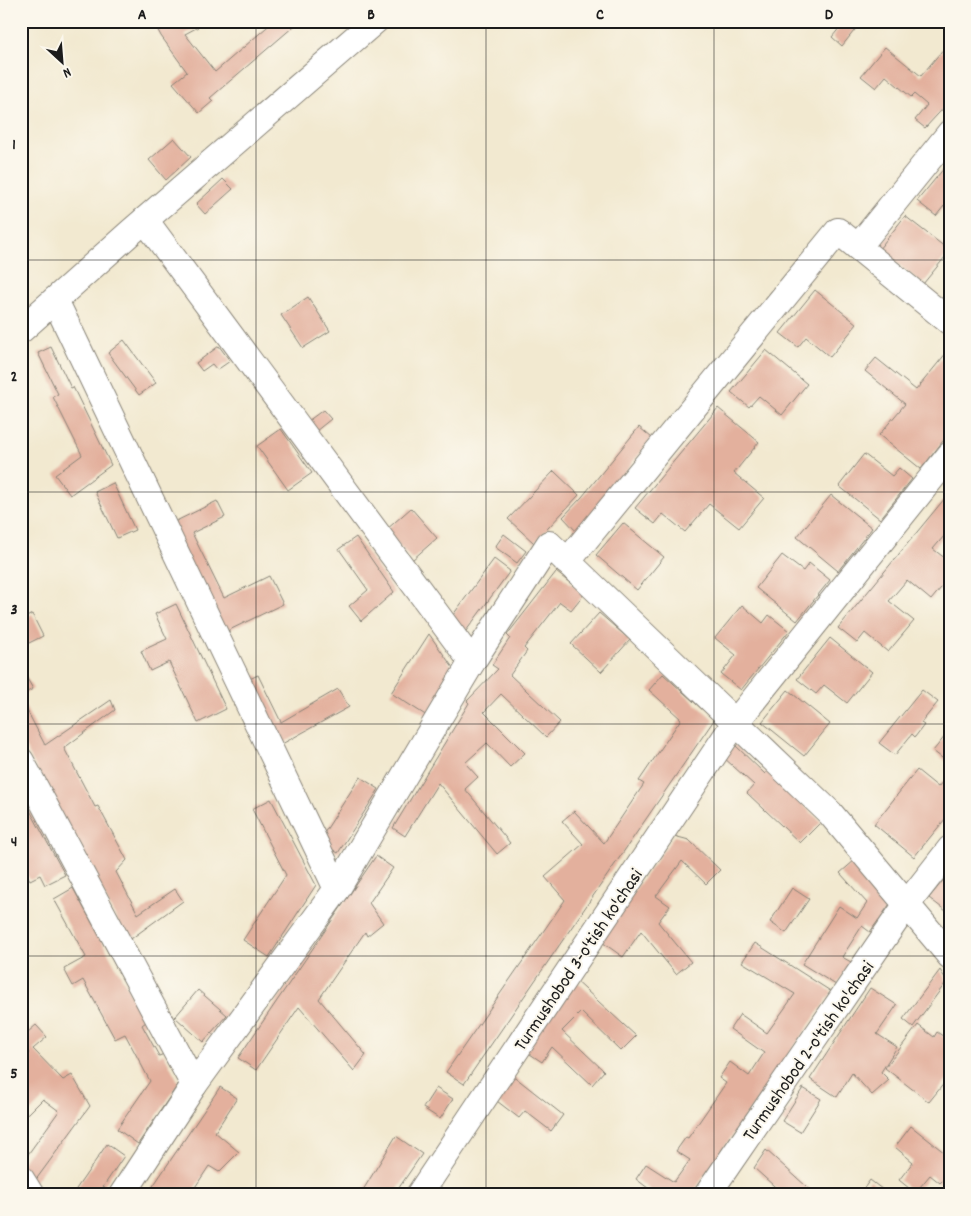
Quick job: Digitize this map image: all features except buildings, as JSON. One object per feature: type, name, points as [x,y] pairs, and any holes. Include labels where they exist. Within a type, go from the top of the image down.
[{"type":"street","points":[[21,330],[375,21]]},
{"type":"street","points":[[858,247],[950,133]]},
{"type":"street","points":[[145,220],[472,662]]},
{"type":"street","points":[[567,562],[838,231],[950,322]]},
{"type":"street","points":[[55,300],[337,889]]},
{"type":"street","name":"Turmushobod 3-o'tish ko'chasi","points":[[419,1195],[735,723],[950,455]]},
{"type":"street","points":[[122,1195],[194,1086],[337,889],[472,662],[549,544],[830,813],[950,956]]},
{"type":"street","points":[[21,761],[194,1086]]},
{"type":"street","name":"Turmushobod 2-o'tish ko'chasi","points":[[707,1195],[907,904],[950,849]]},
{"type":"street","points":[[21,1179],[31,1195]]}]
